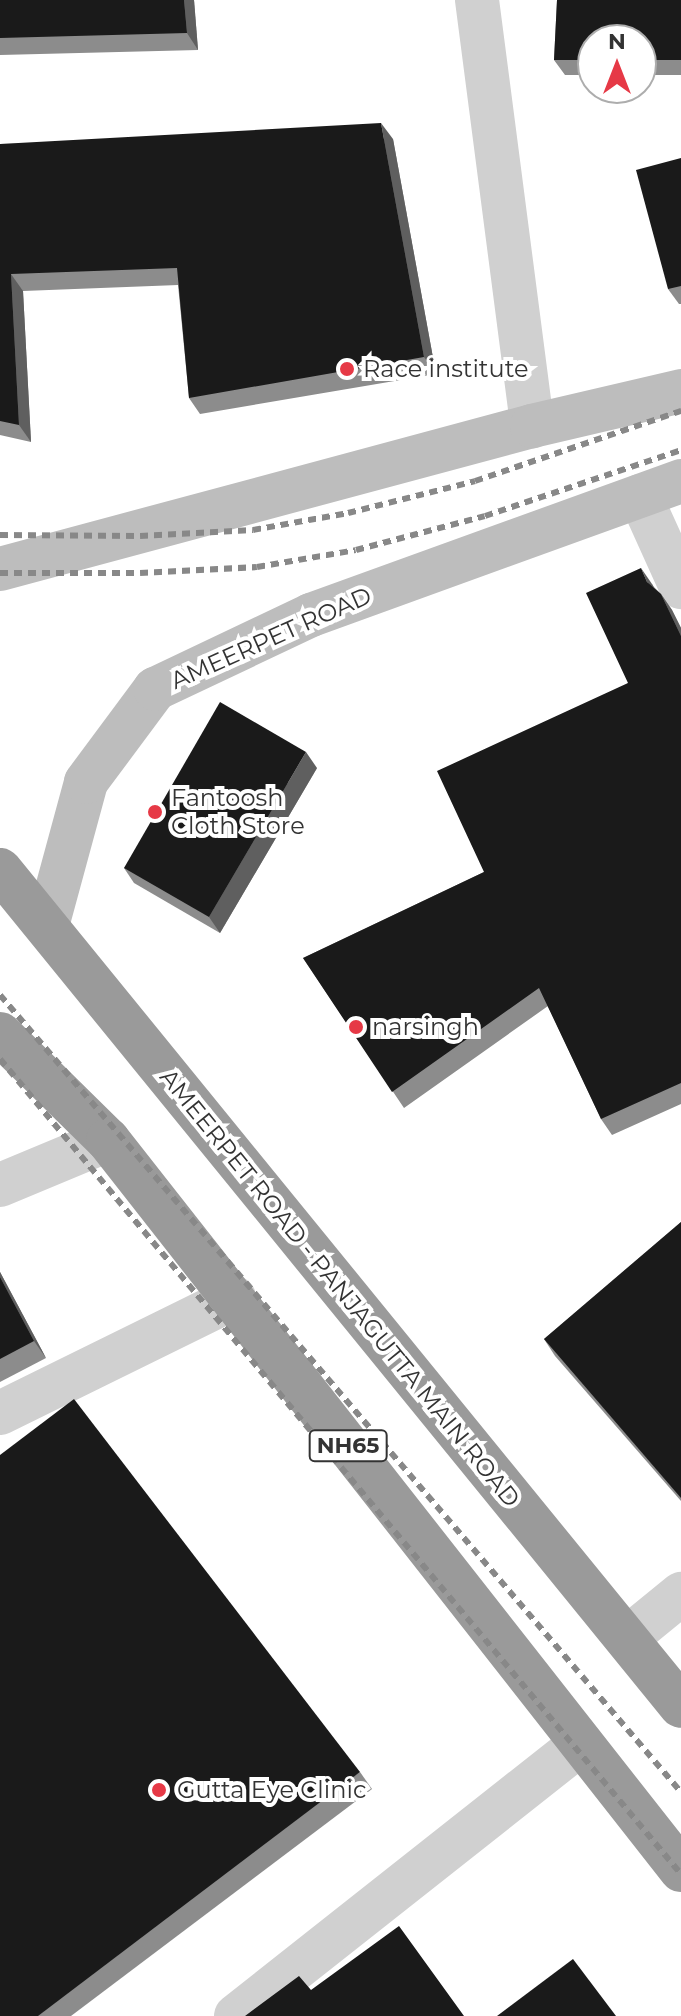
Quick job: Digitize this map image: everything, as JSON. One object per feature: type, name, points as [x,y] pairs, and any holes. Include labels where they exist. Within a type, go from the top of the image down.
[{"type":"highway","name":"AMEERPET ROAD - PANJAGUTTA MAIN ROAD","points":[[0,870],[681,1706]]},
{"type":"highway","name":"NH65","points":[[0,1034],[108,1140],[579,1745],[681,1870]]},
{"type":"main road","points":[[0,569],[532,426],[681,391]]},
{"type":"main road","name":"AMEERPET ROAD","points":[[47,926],[86,782],[155,689],[311,615],[681,481]]},
{"type":"street","points":[[477,0],[532,426]]},
{"type":"street","points":[[640,496],[681,587]]},
{"type":"street","points":[[0,1185],[108,1140]]},
{"type":"street","points":[[0,1413],[234,1298]]},
{"type":"street","points":[[627,1638],[681,1594]]},
{"type":"street","points":[[236,2016],[579,1745]]},
{"type":"building","points":[[0,0],[184,0],[187,33],[0,38]]},
{"type":"building","points":[[557,0],[681,0],[681,60],[657,60],[657,24],[577,24],[577,60],[554,60]]},
{"type":"building","points":[[381,123],[424,357],[189,398],[177,268],[11,274],[19,425],[0,421],[0,144]]},
{"type":"building","points":[[681,158],[681,286],[668,289],[636,170]]},
{"type":"building","points":[[641,568],[647,582],[661,594],[681,636],[681,1083],[601,1119],[539,988],[392,1092],[303,958],[484,872],[437,771],[628,683],[586,593]]},
{"type":"building","points":[[220,702],[306,752],[209,917],[124,868]]},
{"type":"building","points":[[681,1222],[681,1498],[544,1339]]},
{"type":"building","points":[[0,1277],[34,1341],[0,1359]]},
{"type":"building","points":[[74,1399],[360,1772],[38,2016],[0,2016],[0,1455]]},
{"type":"building","points":[[399,1926],[464,2016],[245,2016],[299,1976],[311,1990]]},
{"type":"building","points":[[573,1959],[616,2016],[497,2016]]},
{"type":"railway","points":[[0,535],[140,536],[253,530],[348,513],[475,481],[681,411]]},
{"type":"railway","points":[[0,573],[140,573],[257,567],[356,550],[485,516],[681,450]]},
{"type":"railway","points":[[0,995],[681,1792]]},
{"type":"railway","points":[[0,1059],[681,1874]]},
{"type":"place","name":"Race institute","points":[[347,369]]},
{"type":"place","name":"Fantoosh Cloth Store","points":[[155,812]]},
{"type":"place","name":"narsingh","points":[[356,1027]]},
{"type":"place","name":"Gutta Eye Clinic","points":[[159,1790]]}]
